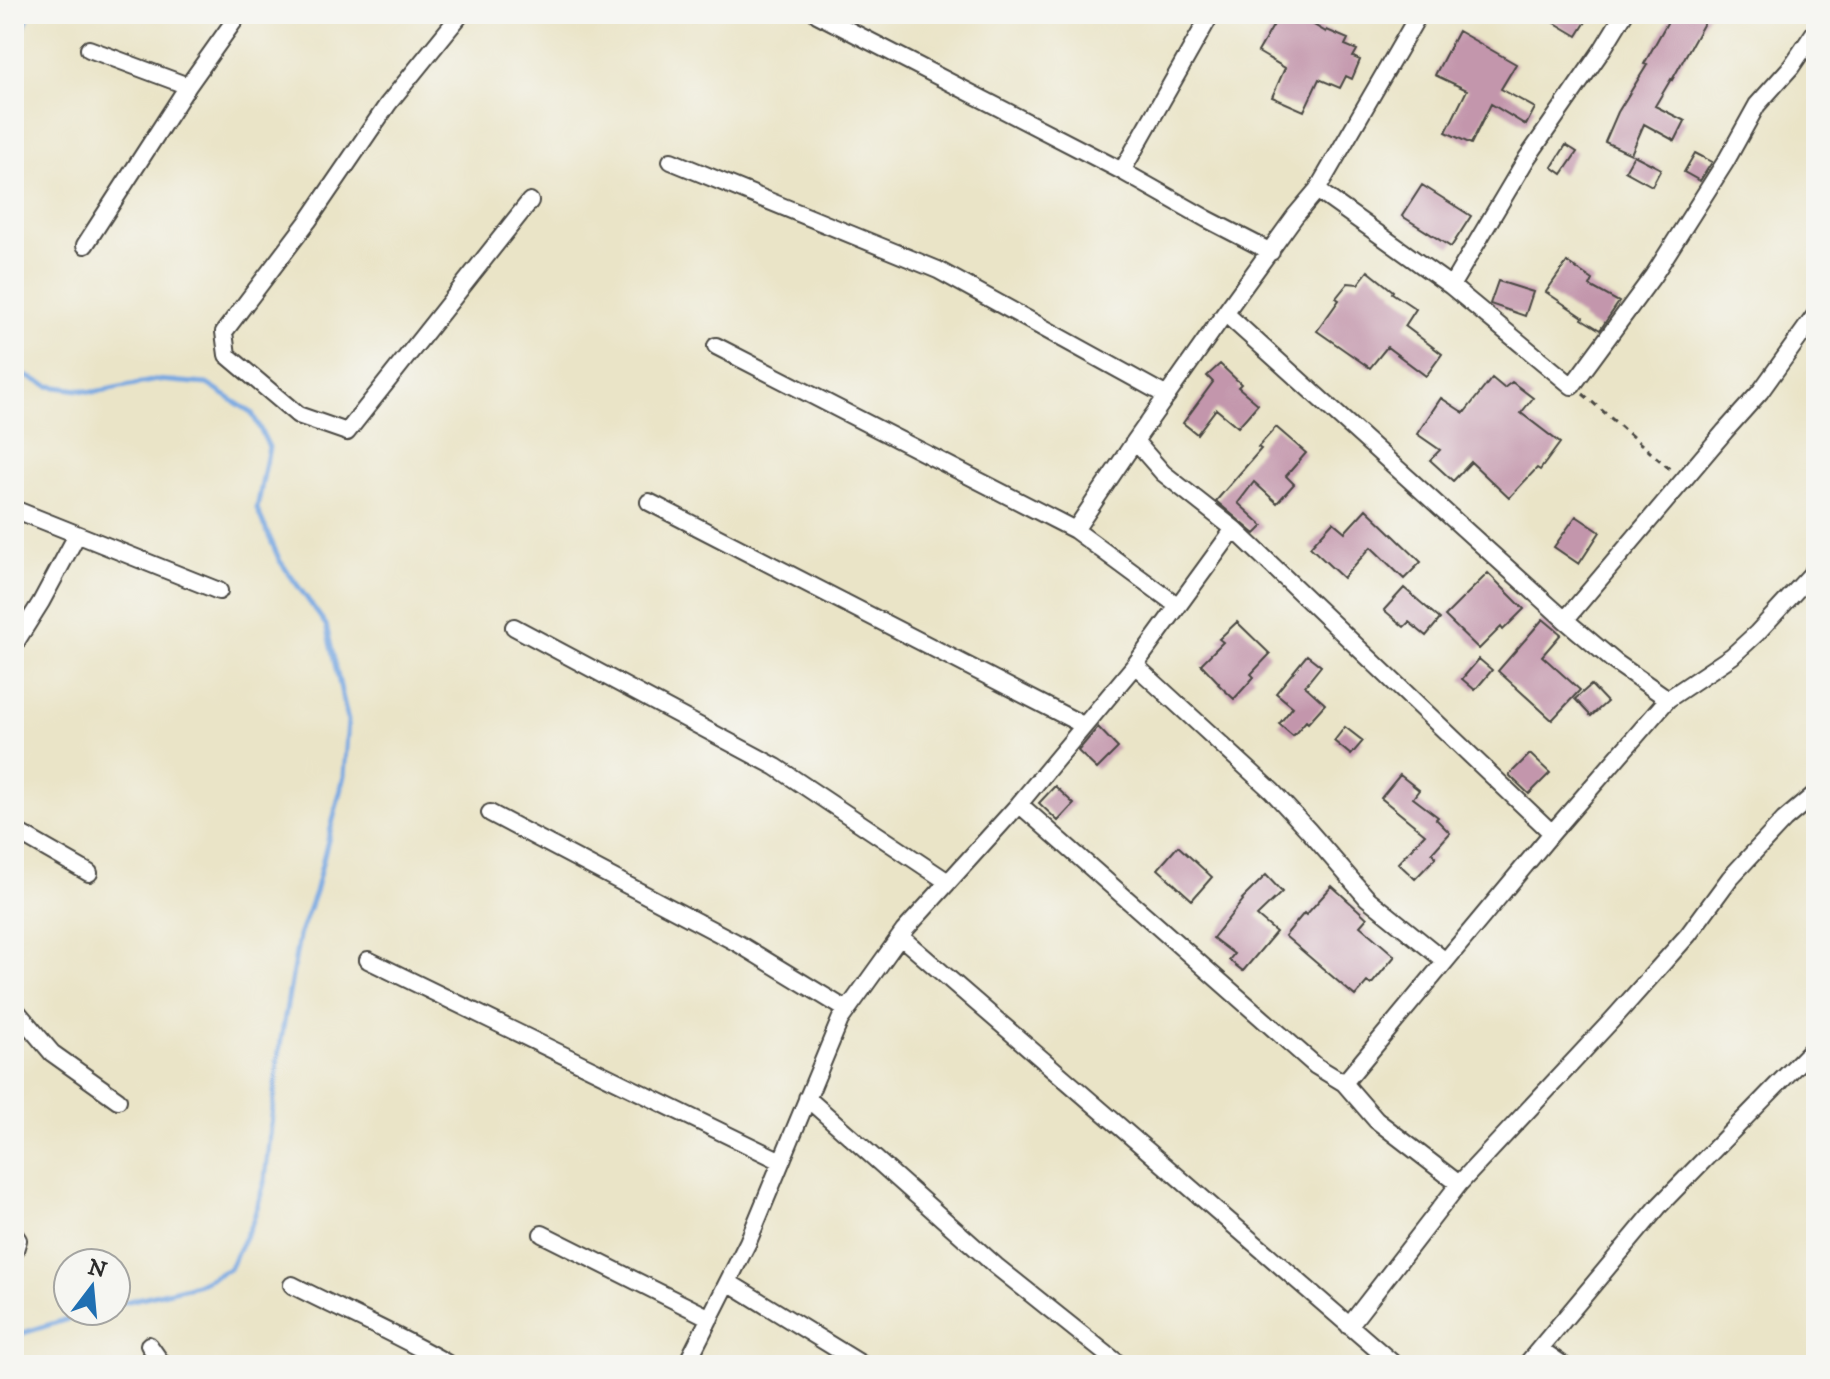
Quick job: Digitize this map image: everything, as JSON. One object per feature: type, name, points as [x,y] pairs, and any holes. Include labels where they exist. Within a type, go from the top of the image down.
[{"type":"street","points":[[85,245],[188,86],[239,14]]},
{"type":"street","points":[[461,14],[388,104],[308,221],[224,332],[227,355],[298,415],[347,432],[530,201]]},
{"type":"street","points":[[817,14],[1122,171],[1271,252]]},
{"type":"street","points":[[1075,530],[1225,313],[1317,190],[1419,14]]},
{"type":"street","points":[[1451,286],[1527,158],[1624,14]]},
{"type":"street","points":[[1122,171],[1206,16]]},
{"type":"street","points":[[1317,190],[1451,286],[1572,386],[1653,276],[1726,161],[1757,105],[1791,67],[1816,30]]},
{"type":"street","points":[[89,49],[188,86]]},
{"type":"street","points":[[671,161],[938,270],[1167,396]]},
{"type":"street","points":[[1225,313],[1565,620],[1615,662],[1668,699]]},
{"type":"street","points":[[1565,620],[1760,392],[1816,314]]},
{"type":"street","points":[[716,346],[1075,530],[1178,606]]},
{"type":"street","points":[[1135,441],[1163,473],[1234,529],[1552,833]]},
{"type":"street","points":[[649,502],[1083,725]]},
{"type":"street","points":[[14,509],[219,591]]},
{"type":"street","points":[[686,1365],[748,1242],[840,1020],[904,931],[1019,804],[1135,665],[1234,529]]},
{"type":"street","points":[[14,645],[77,535]]},
{"type":"street","points":[[1344,1083],[1668,699],[1732,656],[1816,569]]},
{"type":"street","points":[[514,627],[776,767],[948,882]]},
{"type":"street","points":[[1135,665],[1272,791],[1367,898],[1445,961]]},
{"type":"street","points":[[1349,1326],[1459,1184],[1688,935],[1730,878],[1784,820],[1816,793]]},
{"type":"street","points":[[1019,804],[1316,1066],[1344,1083],[1376,1120],[1459,1184]]},
{"type":"street","points":[[490,813],[739,944],[847,1010]]},
{"type":"street","points":[[14,830],[89,873]]},
{"type":"street","points":[[904,931],[902,938],[906,943],[1395,1365]]},
{"type":"street","points":[[368,960],[781,1161]]},
{"type":"street","points":[[14,1008],[52,1053],[118,1100]]},
{"type":"street","points":[[1526,1365],[1658,1207],[1816,1045]]},
{"type":"street","points":[[807,1098],[996,1266],[1120,1365]]},
{"type":"street","points":[[14,1234],[18,1240],[14,1253]]},
{"type":"street","points":[[542,1234],[710,1318]]},
{"type":"street","points":[[728,1282],[863,1365]]},
{"type":"street","points":[[292,1285],[450,1365]]},
{"type":"street","points":[[149,1345],[163,1365]]},
{"type":"street","points":[[1540,1349],[1563,1365]]},
{"type":"path","points":[[1572,386],[1683,480]]},
{"type":"building","points":[[1280,14],[1295,14],[1326,32],[1348,39],[1345,45],[1357,50],[1353,57],[1360,60],[1352,79],[1346,76],[1340,88],[1319,79],[1304,111],[1272,97],[1285,68],[1258,52]]},
{"type":"building","points":[[1540,14],[1578,14],[1587,20],[1577,36]]},
{"type":"building","points":[[1672,14],[1709,14],[1655,106],[1685,121],[1675,141],[1644,124],[1631,154],[1605,142]]},
{"type":"building","points":[[1458,31],[1516,64],[1501,89],[1535,108],[1526,125],[1491,104],[1471,144],[1446,132],[1467,90],[1435,75]]},
{"type":"building","points":[[1566,145],[1577,152],[1562,174],[1552,167]]},
{"type":"building","points":[[1695,153],[1712,162],[1700,181],[1684,172]]},
{"type":"building","points":[[1634,155],[1661,169],[1652,186],[1625,171]]},
{"type":"building","points":[[1422,185],[1471,216],[1451,247],[1402,216]]},
{"type":"building","points":[[1567,262],[1593,280],[1590,286],[1619,302],[1600,330],[1546,292]]},
{"type":"building","points":[[1368,271],[1416,309],[1405,326],[1442,354],[1426,376],[1387,347],[1370,368],[1317,331],[1348,283],[1358,284]]},
{"type":"building","points":[[1498,281],[1533,292],[1525,316],[1490,304]]},
{"type":"building","points":[[1220,364],[1241,384],[1238,387],[1258,404],[1238,427],[1216,409],[1197,434],[1183,423],[1213,382],[1207,376]]},
{"type":"building","points":[[1492,378],[1504,388],[1512,382],[1533,398],[1521,413],[1560,443],[1540,470],[1537,468],[1509,498],[1471,462],[1453,481],[1430,460],[1440,450],[1417,434],[1441,398],[1464,413]]},
{"type":"building","points":[[1276,427],[1306,453],[1286,476],[1294,484],[1277,503],[1254,482],[1238,503],[1263,526],[1255,534],[1216,501]]},
{"type":"building","points":[[1366,509],[1421,562],[1404,579],[1371,547],[1343,578],[1310,547],[1333,522],[1345,532]]},
{"type":"building","points":[[1576,516],[1600,532],[1579,564],[1554,547]]},
{"type":"building","points":[[1488,573],[1524,609],[1479,649],[1445,616]]},
{"type":"building","points":[[1404,588],[1440,619],[1426,636],[1409,622],[1404,627],[1384,610]]},
{"type":"building","points":[[1543,619],[1561,634],[1542,656],[1580,690],[1552,720],[1498,671]]},
{"type":"building","points":[[1237,622],[1270,654],[1234,699],[1201,664],[1223,642],[1219,639]]},
{"type":"building","points":[[1307,655],[1321,666],[1305,686],[1325,704],[1293,736],[1279,724],[1293,707],[1276,693]]},
{"type":"building","points":[[1479,659],[1492,670],[1475,690],[1462,679]]},
{"type":"building","points":[[1591,685],[1607,702],[1591,716],[1575,699]]},
{"type":"building","points":[[1098,727],[1118,748],[1097,769],[1078,751]]},
{"type":"building","points":[[1345,727],[1363,741],[1351,755],[1334,741]]},
{"type":"building","points":[[1530,754],[1550,773],[1529,794],[1509,775]]},
{"type":"building","points":[[1400,775],[1419,790],[1413,798],[1438,817],[1436,819],[1450,833],[1432,853],[1436,857],[1415,879],[1398,863],[1425,834],[1381,798]]},
{"type":"building","points":[[1055,786],[1074,804],[1058,821],[1039,803]]},
{"type":"building","points":[[1178,846],[1212,877],[1192,900],[1158,869]]},
{"type":"building","points":[[1266,875],[1282,892],[1257,916],[1276,932],[1243,971],[1229,960],[1234,954],[1213,938],[1242,899]]},
{"type":"building","points":[[1332,886],[1367,918],[1360,926],[1395,956],[1371,985],[1367,982],[1355,996],[1285,936]]},
{"type":"waterway","points":[[14,53],[29,14]]},
{"type":"waterway","points":[[14,371],[49,386],[94,392],[157,380],[207,384],[252,413],[269,447],[257,509],[280,561],[326,625],[348,721],[344,776],[315,892],[299,936],[279,1051],[265,1180],[253,1221],[229,1269],[196,1285],[132,1300]]},
{"type":"waterway","points":[[14,1340],[20,1334],[52,1324]]}]
